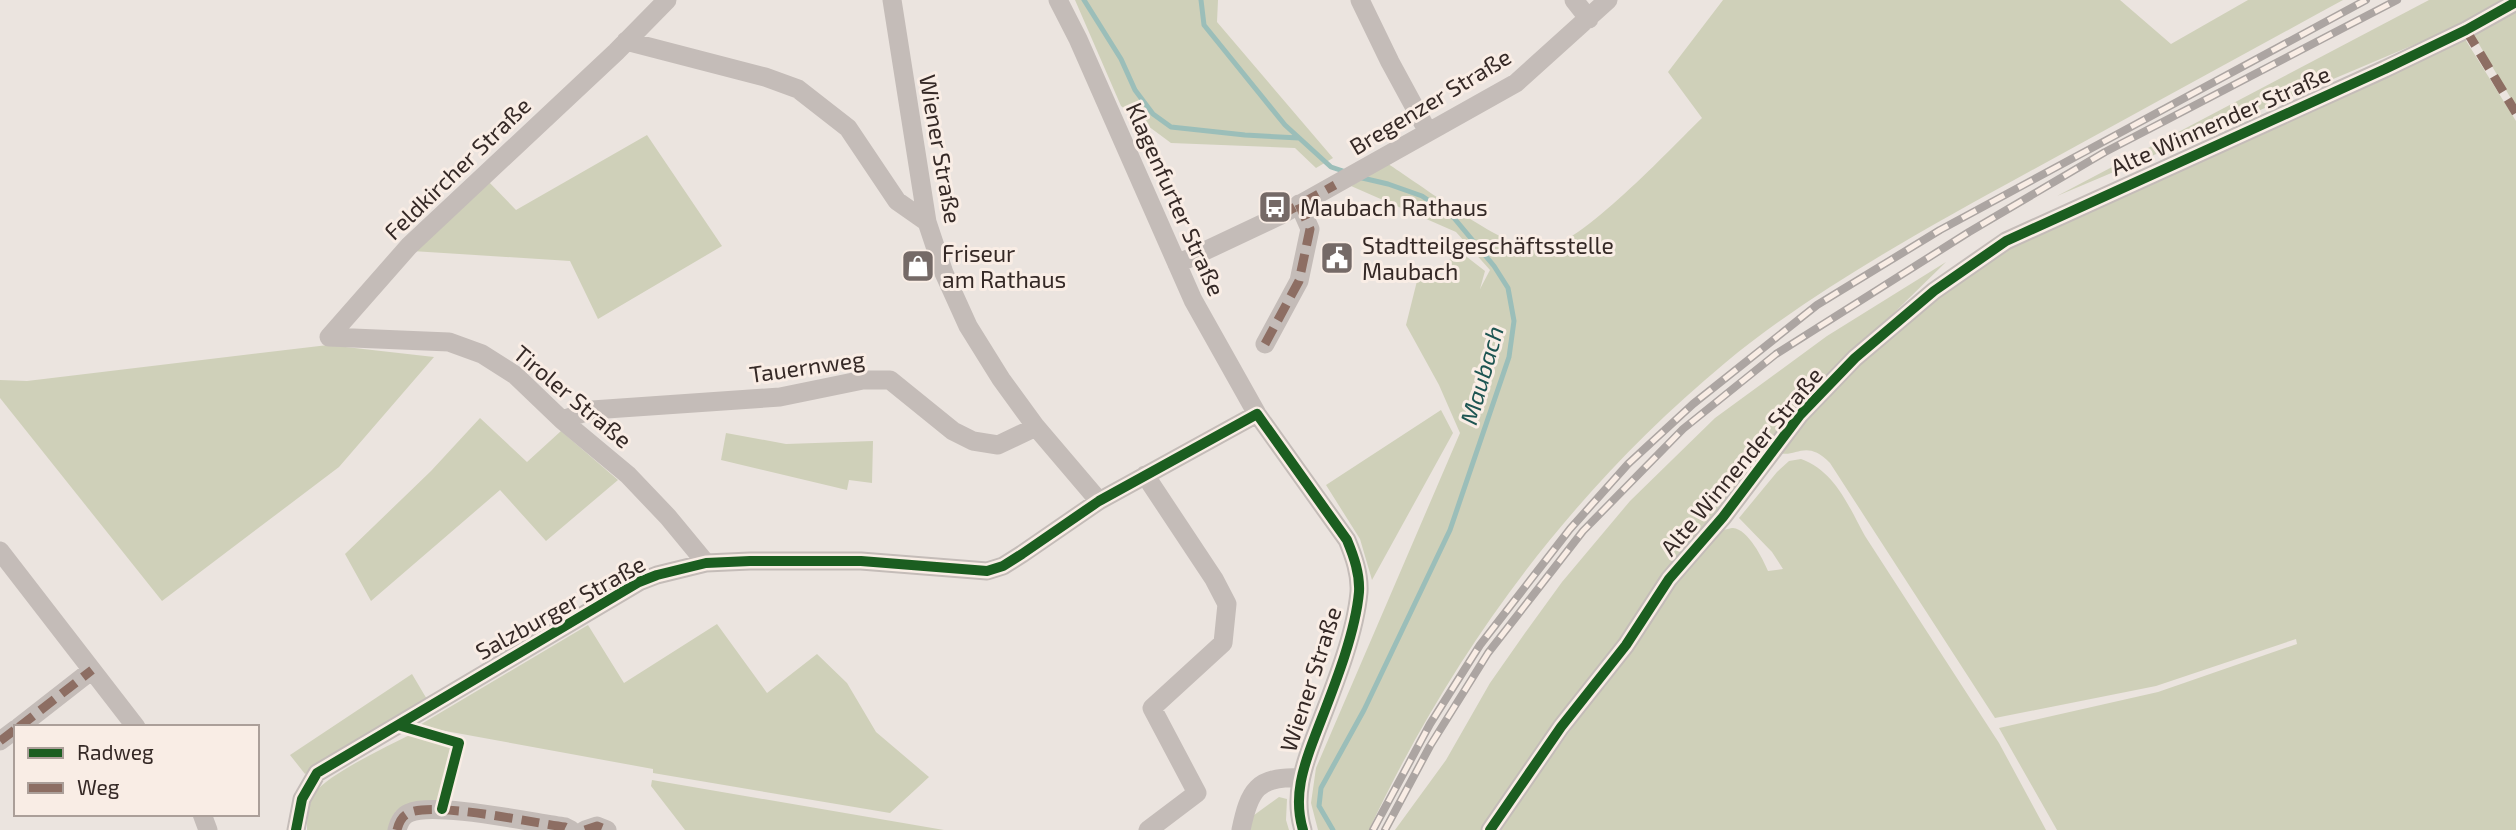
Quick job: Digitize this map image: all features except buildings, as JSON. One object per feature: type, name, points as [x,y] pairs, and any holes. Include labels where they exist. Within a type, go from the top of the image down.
[{"type":"street","name":"Feldkircher Straße","points":[[329,337],[409,246],[667,0]]},
{"type":"street","name":"Wiener Straße","points":[[892,0],[927,222],[944,273],[968,326],[1036,427],[1098,501]]},
{"type":"street","name":"Klagenfurter Straße","points":[[1058,0],[1078,39],[1193,300],[1257,414]]},
{"type":"street","points":[[1360,0],[1428,132]]},
{"type":"street","points":[[1574,0],[1589,19]]},
{"type":"street","name":"Bregenzer Straße","points":[[1177,264],[1335,185],[1516,83],[1608,0]]},
{"type":"street","name":"Alte Winnender Straße","points":[[1490,830],[1561,727],[1626,645],[1669,579],[1723,517],[1800,415],[1855,358],[1934,291],[2006,241],[2385,69],[2466,30],[2516,2]]},
{"type":"street","points":[[626,41],[765,76],[798,89],[848,128],[897,201],[927,222]]},
{"type":"street","points":[[1265,344],[1300,281],[1310,229],[1299,204]]},
{"type":"street","name":"Tiroler Straße","points":[[329,337],[449,342],[482,354],[515,374],[562,420],[628,475],[706,563]]},
{"type":"street","name":"Tauernweg","points":[[562,420],[592,410],[780,397],[863,380],[890,380],[953,431],[973,441],[998,445],[1036,427]]},
{"type":"street","points":[[1098,501],[1257,414]]},
{"type":"street","name":"Wiener Straße","points":[[1257,414],[1347,540],[1356,563],[1359,590],[1352,628],[1301,778],[1298,814],[1303,830]]},
{"type":"street","points":[[1145,475],[1214,579],[1227,604],[1223,643],[1152,708],[1197,793],[1148,830]]},
{"type":"street","name":"Salzburger Straße","points":[[296,830],[302,799],[317,773],[639,582],[706,563],[861,561],[987,571],[1003,566],[1098,501]]},
{"type":"street","points":[[0,551],[134,725]]},
{"type":"street","points":[[21,725],[92,670]]},
{"type":"street","points":[[0,741],[14,730]]},
{"type":"street","points":[[1241,830],[1248,799],[1256,789],[1271,780],[1301,778]]},
{"type":"street","points":[[397,830],[407,813],[442,809],[571,830]]},
{"type":"street","points":[[585,830],[597,826],[607,830]]},
{"type":"green space","points":[[1075,0],[1218,0],[1217,22],[1333,158],[1316,168],[1295,148],[1171,143],[1121,106]]},
{"type":"green space","points":[[1723,0],[2120,0],[2171,44],[2248,0],[2343,0],[1909,239],[1795,310],[1725,363],[1669,412],[1616,465],[1567,519],[1521,577],[1478,636],[1439,699],[1402,763],[1369,830],[1318,830],[1311,803],[1316,768],[1460,433],[1439,385],[1406,325],[1418,277],[1442,283],[1454,247],[1485,271],[1480,289],[1490,270],[1456,232],[1351,186],[1388,164],[1464,215],[1509,241],[1541,250],[1558,244],[1579,232],[1624,194],[1702,118],[1668,72]]},
{"type":"green space","points":[[2429,0],[2504,0],[2456,27],[2057,196]]},
{"type":"green space","points":[[2516,11],[2516,107],[2473,34]]},
{"type":"green space","points":[[2465,39],[2516,121],[2516,830],[2057,830],[1999,728],[2158,692],[2297,644],[2296,639],[2156,686],[1995,718],[1830,463],[1814,451],[1783,454],[1777,452],[1860,361],[1936,295],[2008,248]]},
{"type":"green space","points":[[647,135],[722,246],[598,319],[570,261],[412,251],[487,180],[516,210]]},
{"type":"green space","points":[[1946,262],[1853,353],[1483,830],[1395,830],[1446,760],[1490,683],[1525,633],[1562,582],[1630,501],[1715,418],[1827,336]]},
{"type":"green space","points":[[328,345],[434,357],[339,467],[162,601],[0,398],[0,380],[27,381]]},
{"type":"green space","points":[[1441,410],[1453,433],[1372,580],[1360,539],[1326,485]]},
{"type":"green space","points":[[480,418],[527,462],[561,431],[618,480],[546,541],[500,490],[371,601],[345,554],[431,471]]},
{"type":"green space","points":[[726,433],[786,444],[873,441],[872,483],[849,480],[847,490],[721,460]]},
{"type":"green space","points":[[1801,459],[1823,472],[1840,491],[1865,536],[1999,743],[2046,830],[1501,830],[1676,583],[1721,531],[1733,528],[1744,533],[1763,559],[1768,571],[1783,569],[1772,552],[1739,518],[1777,472],[1789,461]]},
{"type":"green space","points":[[717,624],[767,693],[817,654],[847,683],[876,732],[929,777],[890,813],[653,773],[653,769],[418,726],[588,625],[624,683]]},
{"type":"green space","points":[[412,674],[428,701],[305,774],[290,755]]},
{"type":"green space","points":[[413,733],[451,745],[437,804],[412,804],[399,808],[388,830],[307,830],[311,802],[322,785],[375,752]]},
{"type":"green space","points":[[652,780],[944,830],[685,830],[651,786]]},
{"type":"green space","points":[[1279,797],[1287,799],[1286,820],[1289,830],[1250,830],[1250,818]]},
{"type":"waterway","points":[[1084,0],[1121,59],[1135,90],[1153,114],[1171,127],[1299,138]]},
{"type":"waterway","name":"Maubach","points":[[1201,0],[1204,25],[1285,125],[1331,167],[1346,172]]},
{"type":"waterway","name":"Maubach","points":[[1333,830],[1319,806],[1321,788],[1364,710],[1450,530],[1509,357],[1514,321],[1508,288],[1494,266],[1454,218],[1422,196],[1358,177]]},
{"type":"railway","points":[[1373,830],[1430,724],[1480,645],[1570,529],[1628,464],[1693,404],[1817,305],[1940,230],[2366,0]]},
{"type":"railway","points":[[1385,830],[1430,746],[1488,653],[1583,531],[1683,429],[1776,354],[1969,232],[2105,152],[2397,0]]},
{"type":"marked path","points":[[2466,30],[2516,113]]},
{"type":"marked path","points":[[1279,216],[1335,185]]},
{"type":"marked path","points":[[1265,344],[1299,281],[1310,229],[1299,204]]},
{"type":"marked path","points":[[22,725],[92,670]]},
{"type":"marked path","points":[[0,741],[14,730]]},
{"type":"marked path","points":[[397,830],[404,816],[421,810],[461,811],[571,830]]},
{"type":"marked path","points":[[585,830],[597,826],[607,830]]},
{"type":"cycle path","points":[[1490,830],[1561,727],[1626,645],[1669,579],[1723,517],[1800,415],[1855,358],[1934,291],[2006,241],[2385,69],[2466,30],[2516,2]]},
{"type":"cycle path","points":[[296,830],[302,799],[317,773],[639,582],[706,563],[750,561],[861,561],[987,571],[1003,566],[1099,501],[1257,414],[1347,540],[1359,579],[1357,609],[1348,646],[1303,771],[1299,794],[1303,830]]},
{"type":"cycle path","points":[[398,725],[459,743],[442,809]]},
{"type":"place","name":"Maubach Rathaus","points":[[1275,207]]},
{"type":"place","name":"Stadtteilgeschäftsstelle Maubach","points":[[1337,258]]},
{"type":"place","name":"Friseur am Rathaus","points":[[918,266]]}]
